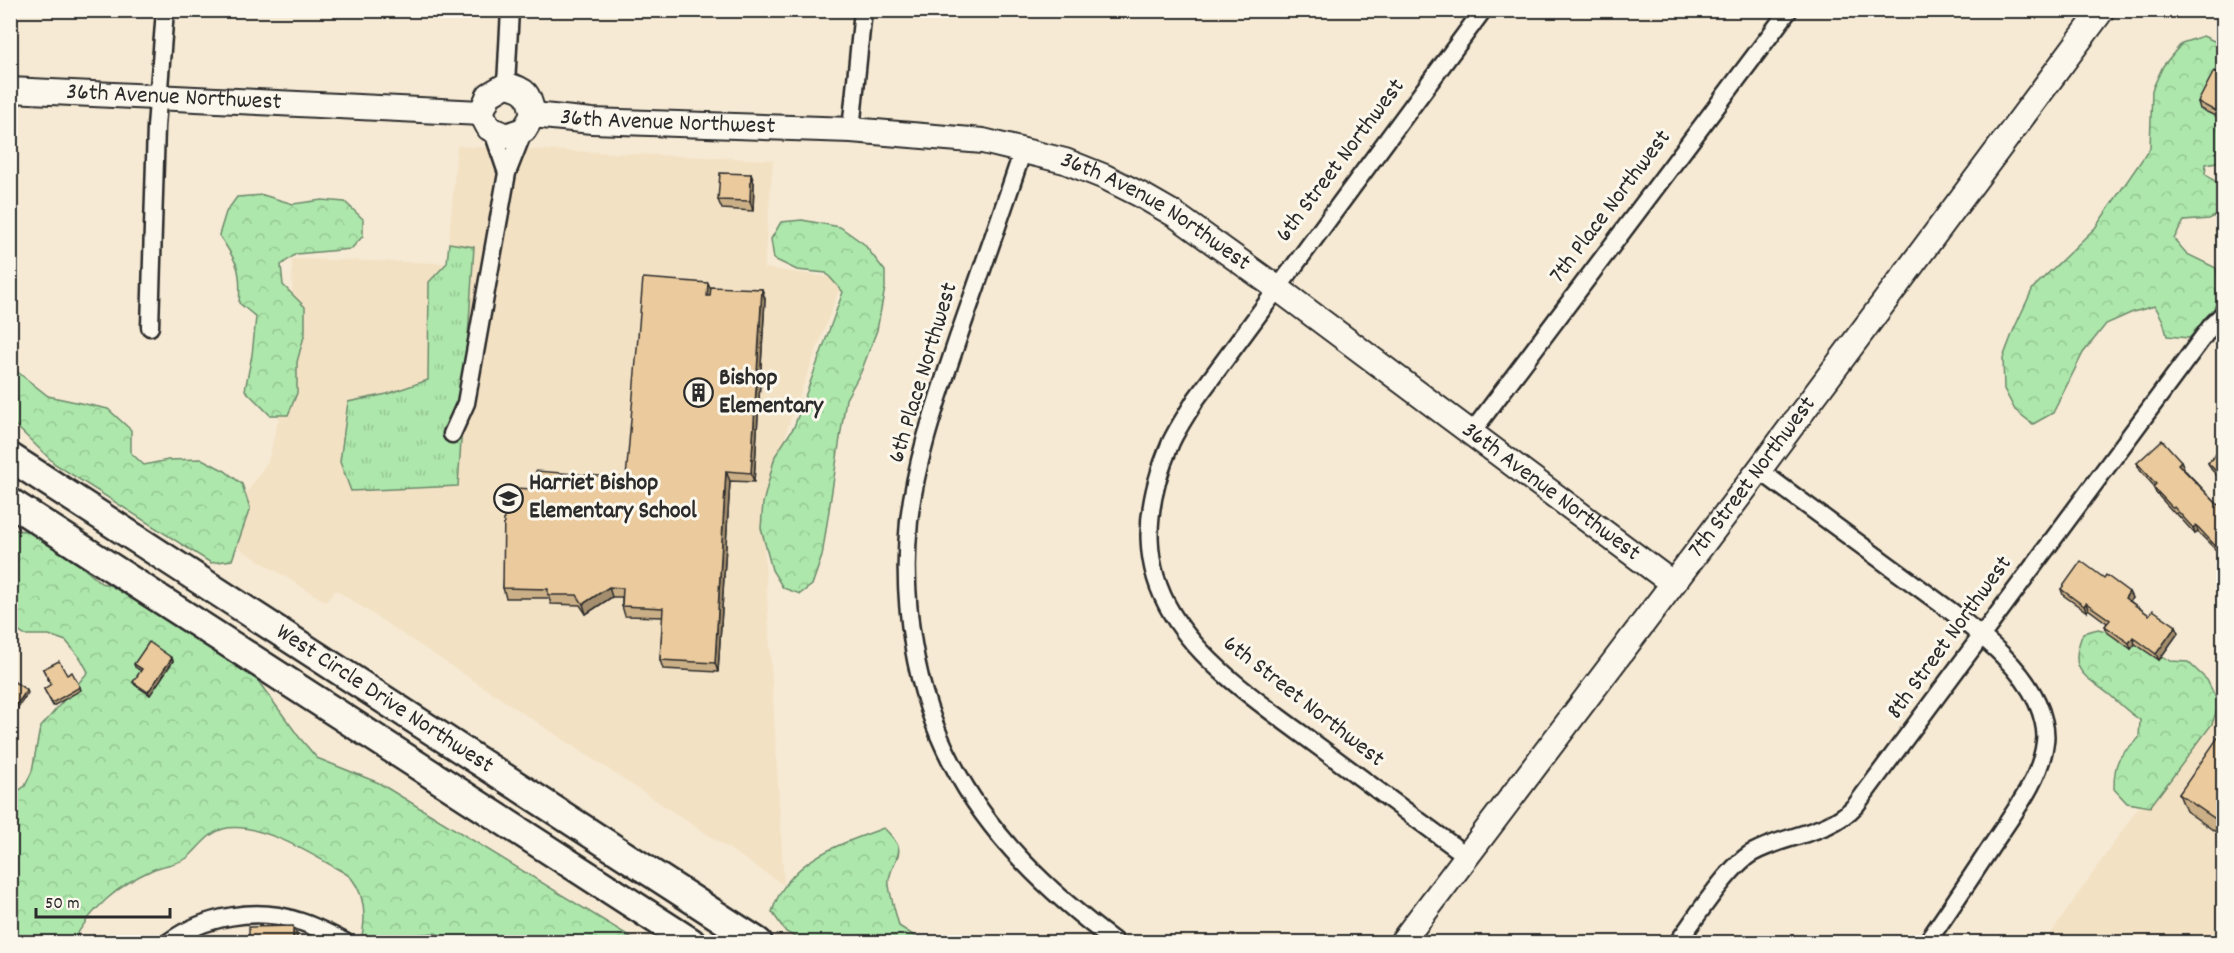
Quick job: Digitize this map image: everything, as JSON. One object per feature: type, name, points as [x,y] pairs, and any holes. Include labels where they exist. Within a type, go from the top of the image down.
[{"type":"main road","name":"West Circle Drive Northwest","points":[[10,457],[758,942]]},
{"type":"main road","name":"West Circle Drive Northwest","points":[[10,502],[691,942]]},
{"type":"street","points":[[150,327],[159,98],[165,10]]},
{"type":"street","points":[[507,173],[487,121],[489,95],[506,85],[510,10]]},
{"type":"street","points":[[851,130],[863,10]]},
{"type":"street","name":"6th Street Northwest","points":[[1467,856],[1258,702],[1197,649],[1177,624],[1160,592],[1151,557],[1150,523],[1159,480],[1172,441],[1196,399],[1483,10]]},
{"type":"street","name":"7th Place Northwest","points":[[1472,432],[1789,10]]},
{"type":"street","name":"7th Street Northwest","points":[[1402,942],[1759,470],[2102,10]]},
{"type":"street","name":"36th Avenue Northwest","points":[[506,85],[520,88],[529,98],[528,122]]},
{"type":"street","name":"36th Avenue Northwest","points":[[10,90],[487,121],[506,136],[528,122],[592,121],[851,130],[983,141],[1065,161],[1105,177],[1174,214],[1472,432],[1672,583]]},
{"type":"street","points":[[452,434],[466,403],[507,173],[528,122]]},
{"type":"street","name":"6th Place Northwest","points":[[1023,150],[934,408],[920,462],[909,521],[907,568],[910,626],[919,671],[933,718],[951,762],[972,798],[1001,837],[1030,870],[1060,898],[1115,942]]},
{"type":"street","name":"8th Street Northwest","points":[[1678,942],[1734,867],[1750,854],[1830,826],[1845,817],[1856,805],[2223,313]]},
{"type":"street","points":[[1759,470],[1953,612],[1981,636],[2025,682],[2037,702],[2046,741],[2039,766],[2023,798],[1928,942]]},
{"type":"street","points":[[169,942],[197,926],[224,918],[272,915],[297,920],[345,942]]},
{"type":"shaded area","name":"Harriet Bishop Elementary School","points":[[457,146],[773,160],[764,268],[843,279],[787,429],[764,546],[784,885],[336,590],[326,602],[218,535],[268,461],[293,362],[292,259],[447,263]]},
{"type":"shaded area","points":[[2223,685],[2223,942],[2045,942]]},
{"type":"green space","points":[[2203,36],[2223,45],[2223,158],[2222,161],[2206,164],[2205,174],[2223,187],[2223,212],[2209,219],[2184,221],[2174,239],[2187,254],[2216,268],[2221,293],[2210,317],[2189,338],[2167,336],[2163,321],[2155,306],[2133,312],[2106,324],[2083,353],[2053,413],[2033,424],[2015,410],[2004,389],[2003,358],[2014,329],[2033,288],[2095,228],[2150,148],[2152,90],[2163,66],[2182,43]]},
{"type":"green space","points":[[263,195],[293,204],[322,200],[345,202],[363,219],[363,236],[351,249],[296,254],[281,265],[283,285],[305,307],[305,333],[297,362],[297,393],[288,415],[270,415],[245,390],[256,317],[239,303],[240,282],[237,266],[219,235],[226,212],[237,197]]},
{"type":"green space","points":[[802,220],[840,227],[864,244],[885,271],[885,288],[877,330],[861,372],[846,399],[822,556],[812,585],[800,594],[783,588],[772,570],[761,528],[763,503],[775,456],[794,427],[843,292],[826,273],[797,270],[774,259],[771,239],[781,222]]},
{"type":"green space","points":[[449,243],[474,247],[458,486],[351,491],[340,462],[348,402],[387,394],[428,380],[429,282],[447,263]]},
{"type":"green space","points":[[10,366],[48,396],[108,409],[131,430],[131,453],[144,465],[168,460],[202,459],[225,471],[242,484],[250,508],[232,560],[211,563],[55,464],[11,421]]},
{"type":"green space","points":[[29,531],[81,566],[101,583],[126,589],[253,674],[317,758],[379,783],[639,942],[454,942],[435,933],[412,935],[402,942],[357,942],[361,940],[363,932],[364,908],[357,886],[350,877],[306,851],[278,838],[249,829],[235,828],[218,831],[187,858],[152,870],[117,890],[88,919],[73,942],[11,942],[11,796],[25,786],[32,771],[40,728],[88,672],[81,659],[66,641],[49,635],[24,635],[11,626],[10,532]]},
{"type":"green space","points":[[2098,629],[2125,636],[2171,661],[2188,662],[2207,680],[2219,704],[2212,724],[2150,807],[2127,803],[2114,789],[2116,765],[2126,750],[2139,738],[2140,720],[2081,671],[2077,656],[2083,633]]},
{"type":"green space","points":[[884,828],[899,848],[889,883],[899,926],[924,942],[804,942],[786,932],[772,912],[779,894],[790,879],[802,867],[832,848]]},
{"type":"building","points":[[2214,71],[2223,76],[2223,115],[2198,102]]},
{"type":"building","points":[[720,173],[751,174],[750,201],[718,200]]},
{"type":"building","name":"Bishop Elementary","points":[[643,278],[708,283],[707,296],[710,296],[711,287],[762,289],[751,473],[726,471],[715,663],[660,660],[663,608],[622,606],[623,588],[609,587],[583,604],[577,595],[548,595],[548,589],[503,588],[504,509],[510,508],[512,488],[535,489],[536,471],[626,478]]},
{"type":"building","points":[[2162,440],[2181,461],[2178,464],[2218,505],[2221,503],[2223,505],[2223,554],[2196,525],[2193,528],[2153,487],[2156,484],[2137,463]]},
{"type":"building","points":[[2223,447],[2223,478],[2208,463]]},
{"type":"building","points":[[2081,561],[2104,578],[2106,575],[2129,592],[2125,598],[2149,615],[2153,610],[2176,626],[2156,654],[2133,637],[2129,643],[2105,626],[2110,620],[2086,603],[2084,606],[2061,589]]},
{"type":"building","points":[[149,642],[172,658],[148,692],[133,682],[142,669],[134,664]]},
{"type":"building","points":[[59,661],[67,675],[72,672],[80,687],[52,703],[44,689],[51,684],[43,669]]},
{"type":"building","points":[[10,679],[27,690],[10,714]]},
{"type":"building","points":[[2219,736],[2223,739],[2223,824],[2179,794]]},
{"type":"building","points":[[293,926],[293,942],[249,942],[249,927]]},
{"type":"place","name":"Bishop Elementary","points":[[698,393]]},
{"type":"place","name":"Harriet Bishop Elementary School","points":[[508,498]]}]
